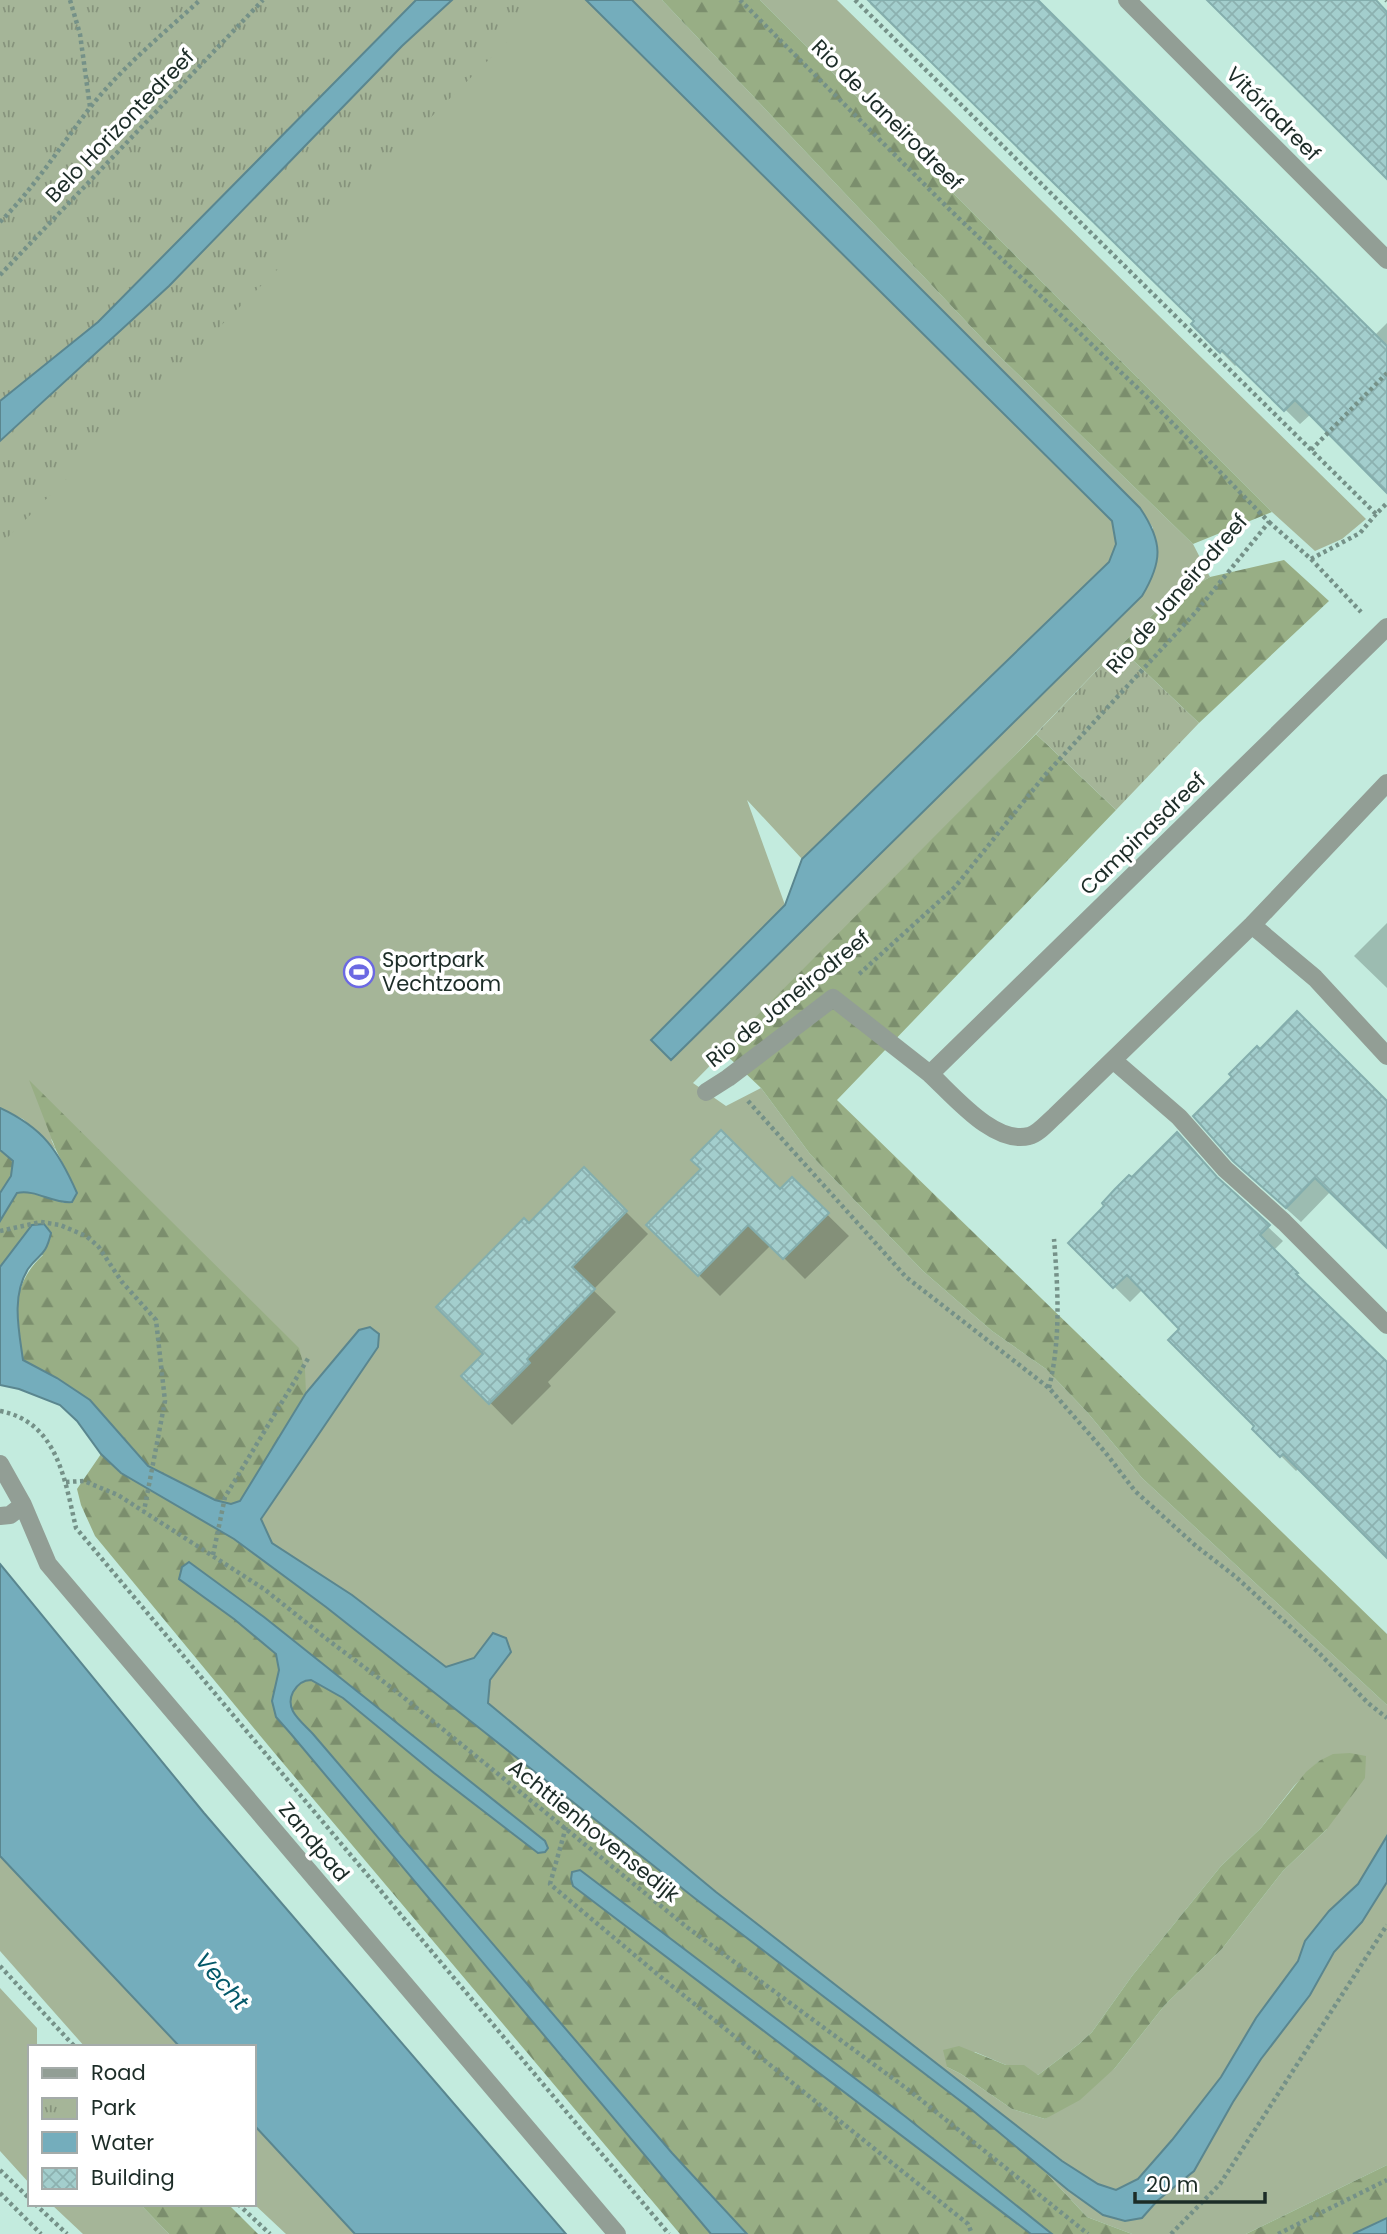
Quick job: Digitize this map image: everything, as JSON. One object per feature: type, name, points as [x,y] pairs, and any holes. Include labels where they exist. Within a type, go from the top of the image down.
[{"type":"street","name":"Vitóriadreef","points":[[1127,0],[1387,260]]},
{"type":"street","name":"Campinasdreef","points":[[930,1074],[1384,630]]},
{"type":"street","points":[[832,998],[930,1074],[988,1128],[1010,1137],[1031,1136],[1055,1116],[1251,925],[1387,783]]},
{"type":"street","points":[[1251,925],[1315,978],[1387,1056]]},
{"type":"street","name":"Rio de Janeirodreef","points":[[706,1092],[728,1079],[832,998]]},
{"type":"street","points":[[1113,1060],[1179,1117],[1225,1169],[1284,1222],[1387,1325]]},
{"type":"street","name":"Zandpad","points":[[0,1464],[23,1505],[48,1564],[617,2234]]},
{"type":"street","points":[[0,1516],[10,1515],[23,1505]]},
{"type":"path","points":[[70,0],[80,34],[90,107]]},
{"type":"path","points":[[0,222],[25,198],[90,107],[134,60],[200,0]]},
{"type":"path","name":"Belo Horizontedreef","points":[[0,275],[263,0]]},
{"type":"path","name":"Rio de Janeirodreef","points":[[740,0],[949,209],[1146,396],[1269,522],[1195,614],[1045,775],[955,887],[832,998]]},
{"type":"path","points":[[855,0],[1376,514]]},
{"type":"path","points":[[1311,450],[1387,373]]},
{"type":"path","points":[[1311,559],[1360,533],[1387,503]]},
{"type":"path","points":[[1269,522],[1384,630]]},
{"type":"path","points":[[728,1079],[906,1277],[1049,1388],[1135,1491],[1196,1546],[1236,1577],[1387,1718]]},
{"type":"path","points":[[0,1231],[41,1222],[60,1225],[86,1236],[99,1246],[122,1282],[156,1320],[166,1401],[144,1511]]},
{"type":"path","points":[[1049,1388],[1056,1358],[1059,1307],[1054,1239]]},
{"type":"path","points":[[213,1555],[225,1497],[309,1357]]},
{"type":"path","points":[[0,1411],[13,1414],[32,1426],[52,1446],[66,1482],[76,1528],[669,2234]]},
{"type":"path","name":"Achttienhovensedijk","points":[[66,1482],[84,1481],[118,1495],[264,1589],[403,1696],[688,1928],[910,2091],[1088,2234]]},
{"type":"path","points":[[566,1828],[550,1884],[662,1978],[968,2224],[972,2234]]},
{"type":"path","points":[[1171,2234],[1220,2184],[1387,1925]]},
{"type":"path","points":[[0,1966],[73,2045]]},
{"type":"path","points":[[0,2170],[28,2197]]},
{"type":"path","points":[[1278,2234],[1387,2180]]},
{"type":"path","points":[[0,2193],[41,2234]]},
{"type":"path","points":[[37,2206],[67,2234]]},
{"type":"path","points":[[240,2206],[270,2234]]},
{"type":"green space","points":[[0,0],[549,0],[0,545]]},
{"type":"green space","name":"Sportpark Vechtzoom","points":[[452,0],[586,0],[1112,521],[1116,544],[1109,562],[802,859],[747,800],[785,905],[651,1039],[670,1060],[1142,596],[1153,528],[1140,508],[632,0],[662,0],[994,351],[1193,544],[1210,577],[1167,601],[1119,647],[693,1083],[726,1106],[761,1088],[810,1154],[923,1271],[992,1331],[1046,1369],[1087,1412],[1142,1478],[1387,1705],[1387,1836],[1358,1884],[1329,1911],[1305,1941],[1298,1961],[1256,2018],[1221,2077],[1138,2179],[1116,2190],[1098,2184],[1062,2161],[716,1892],[488,1703],[490,1680],[511,1652],[493,1633],[474,1658],[446,1667],[352,1595],[272,1543],[261,1520],[330,1416],[51,1139],[56,1150],[23,1119],[0,1108],[0,441]],"holes":[[[1319,1761],[1327,1829],[1283,1871],[1222,1949],[1164,2006],[1115,2068],[1045,2119],[1012,2109],[947,2067],[975,2052],[1038,2075],[1079,2044],[1092,2032],[1132,1976],[1221,1866],[1261,1828],[1294,1786]]]},
{"type":"green space","points":[[662,0],[760,0],[1272,512],[1193,544],[994,351]]},
{"type":"green space","points":[[760,0],[837,0],[1366,519],[1342,539],[1315,551],[1272,512]]},
{"type":"green space","points":[[1284,560],[1329,601],[1199,723],[1119,647],[1167,601],[1210,577]]},
{"type":"green space","points":[[1119,647],[1199,723],[1116,810],[1036,734]]},
{"type":"green space","points":[[1036,734],[1116,810],[837,1100],[1387,1634],[1387,1705],[1142,1478],[1087,1412],[1046,1369],[992,1331],[923,1271],[810,1154],[761,1088],[722,1051]]},
{"type":"green space","points":[[29,1080],[299,1348],[305,1370],[306,1393],[240,1501],[231,1505],[215,1500],[148,1466],[90,1400],[23,1360],[18,1316],[20,1291],[24,1279],[43,1255],[7,1259],[0,1267],[0,1221],[17,1193],[26,1191],[65,1203],[74,1186],[56,1150]]},
{"type":"green space","points":[[0,1150],[13,1161],[11,1176],[0,1193]]},
{"type":"green space","points":[[101,1454],[121,1473],[234,1539],[326,1607],[697,1900],[971,2109],[1037,2163],[1087,2217],[1132,2234],[680,2234],[95,1536],[77,1489]]},
{"type":"green space","points":[[1333,1754],[1366,1756],[1365,1778],[1327,1829],[1283,1871],[1222,1949],[1164,2006],[1115,2068],[1080,2100],[1045,2119],[1012,2109],[947,2067],[943,2050],[959,2046],[1006,2065],[1024,2065],[1038,2075],[1079,2044],[1092,2032],[1132,1976],[1221,1866],[1261,1828],[1306,1772]]},
{"type":"green space","points":[[0,1856],[178,2045],[83,2045],[0,1951]]},
{"type":"green space","points":[[1387,1882],[1387,2165],[1246,2234],[1132,2234],[1087,2217],[1037,2163],[1103,2215],[1142,2218],[1157,2201],[1194,2171],[1261,2059],[1310,1995],[1334,1952],[1362,1922]]},
{"type":"green space","points":[[0,1988],[37,2028],[37,2045],[28,2045],[28,2182],[0,2151]]},
{"type":"green space","points":[[256,2127],[355,2234],[286,2234],[256,2206]]},
{"type":"green space","points":[[1387,2165],[1387,2218],[1353,2234],[1246,2234]]},
{"type":"green space","points":[[53,2206],[142,2206],[169,2234],[83,2234]]},
{"type":"green space","points":[[142,2206],[230,2206],[258,2234],[169,2234]]},
{"type":"water","points":[[416,0],[452,0],[402,46],[169,286],[0,441],[0,401],[98,322]]},
{"type":"water","points":[[586,0],[632,0],[1140,508],[1153,531],[1158,552],[1154,572],[1142,596],[671,1060],[651,1040],[785,905],[802,859],[1109,562],[1116,544],[1112,521]]},
{"type":"water","points":[[0,1108],[28,1124],[56,1152],[77,1193],[72,1202],[31,1193],[17,1193],[0,1221],[0,1193],[11,1176],[13,1161],[0,1150]]},
{"type":"water","points":[[44,1224],[51,1233],[49,1241],[28,1269],[19,1291],[18,1314],[23,1360],[90,1400],[148,1466],[215,1500],[231,1504],[240,1501],[306,1393],[359,1330],[370,1327],[379,1334],[378,1347],[261,1519],[272,1543],[352,1595],[446,1667],[474,1658],[493,1633],[506,1638],[511,1652],[490,1680],[488,1703],[716,1892],[1062,2161],[1098,2184],[1116,2190],[1138,2179],[1172,2140],[1221,2077],[1256,2018],[1298,1961],[1305,1941],[1329,1911],[1358,1884],[1387,1836],[1387,1882],[1362,1922],[1334,1952],[1310,1995],[1261,2059],[1194,2171],[1157,2201],[1142,2218],[1125,2221],[1103,2215],[1068,2190],[971,2109],[697,1900],[326,1607],[234,1539],[121,1473],[101,1454],[77,1421],[60,1405],[19,1389],[0,1385],[0,1267],[32,1225]]},
{"type":"water","points":[[189,1562],[264,1617],[545,1841],[548,1848],[545,1852],[538,1853],[343,1698],[311,1680],[296,1687],[291,1704],[299,1720],[672,2153],[747,2234],[711,2234],[276,1717],[272,1701],[279,1670],[276,1654],[179,1579],[182,1567]]},
{"type":"water","name":"Vecht","points":[[0,1564],[204,1813],[566,2234],[355,2234],[256,2127],[256,2045],[178,2045],[0,1856]]},
{"type":"water","points":[[580,1870],[906,2117],[1052,2234],[1031,2234],[573,1886],[572,1872]]},
{"type":"water","points":[[1387,2218],[1387,2234],[1353,2234]]},
{"type":"building","points":[[868,0],[1038,0],[1387,346],[1387,493],[1295,400],[1284,411],[1222,350],[1220,353],[1191,324],[1194,321]]},
{"type":"building","points":[[1207,0],[1376,0],[1387,12],[1387,179]]},
{"type":"building","points":[[1297,1011],[1387,1101],[1387,1248],[1315,1178],[1286,1208],[1233,1161],[1193,1116],[1232,1077],[1229,1074],[1257,1046],[1260,1049]]},
{"type":"building","points":[[721,1130],[780,1189],[792,1177],[829,1213],[783,1259],[748,1225],[698,1276],[646,1225],[701,1169],[691,1160]]},
{"type":"building","points":[[1177,1132],[1217,1177],[1270,1225],[1260,1235],[1298,1273],[1296,1274],[1387,1362],[1387,1558],[1283,1454],[1280,1457],[1252,1429],[1254,1426],[1168,1340],[1179,1329],[1127,1275],[1113,1288],[1068,1243],[1104,1206],[1102,1203],[1115,1189],[1129,1175],[1132,1177]]},
{"type":"building","points":[[584,1167],[627,1211],[572,1267],[595,1289],[527,1359],[530,1363],[489,1404],[461,1376],[483,1354],[436,1307],[524,1218],[529,1223]]},
{"type":"place","name":"Sportpark Vechtzoom","points":[[359,972]]}]
